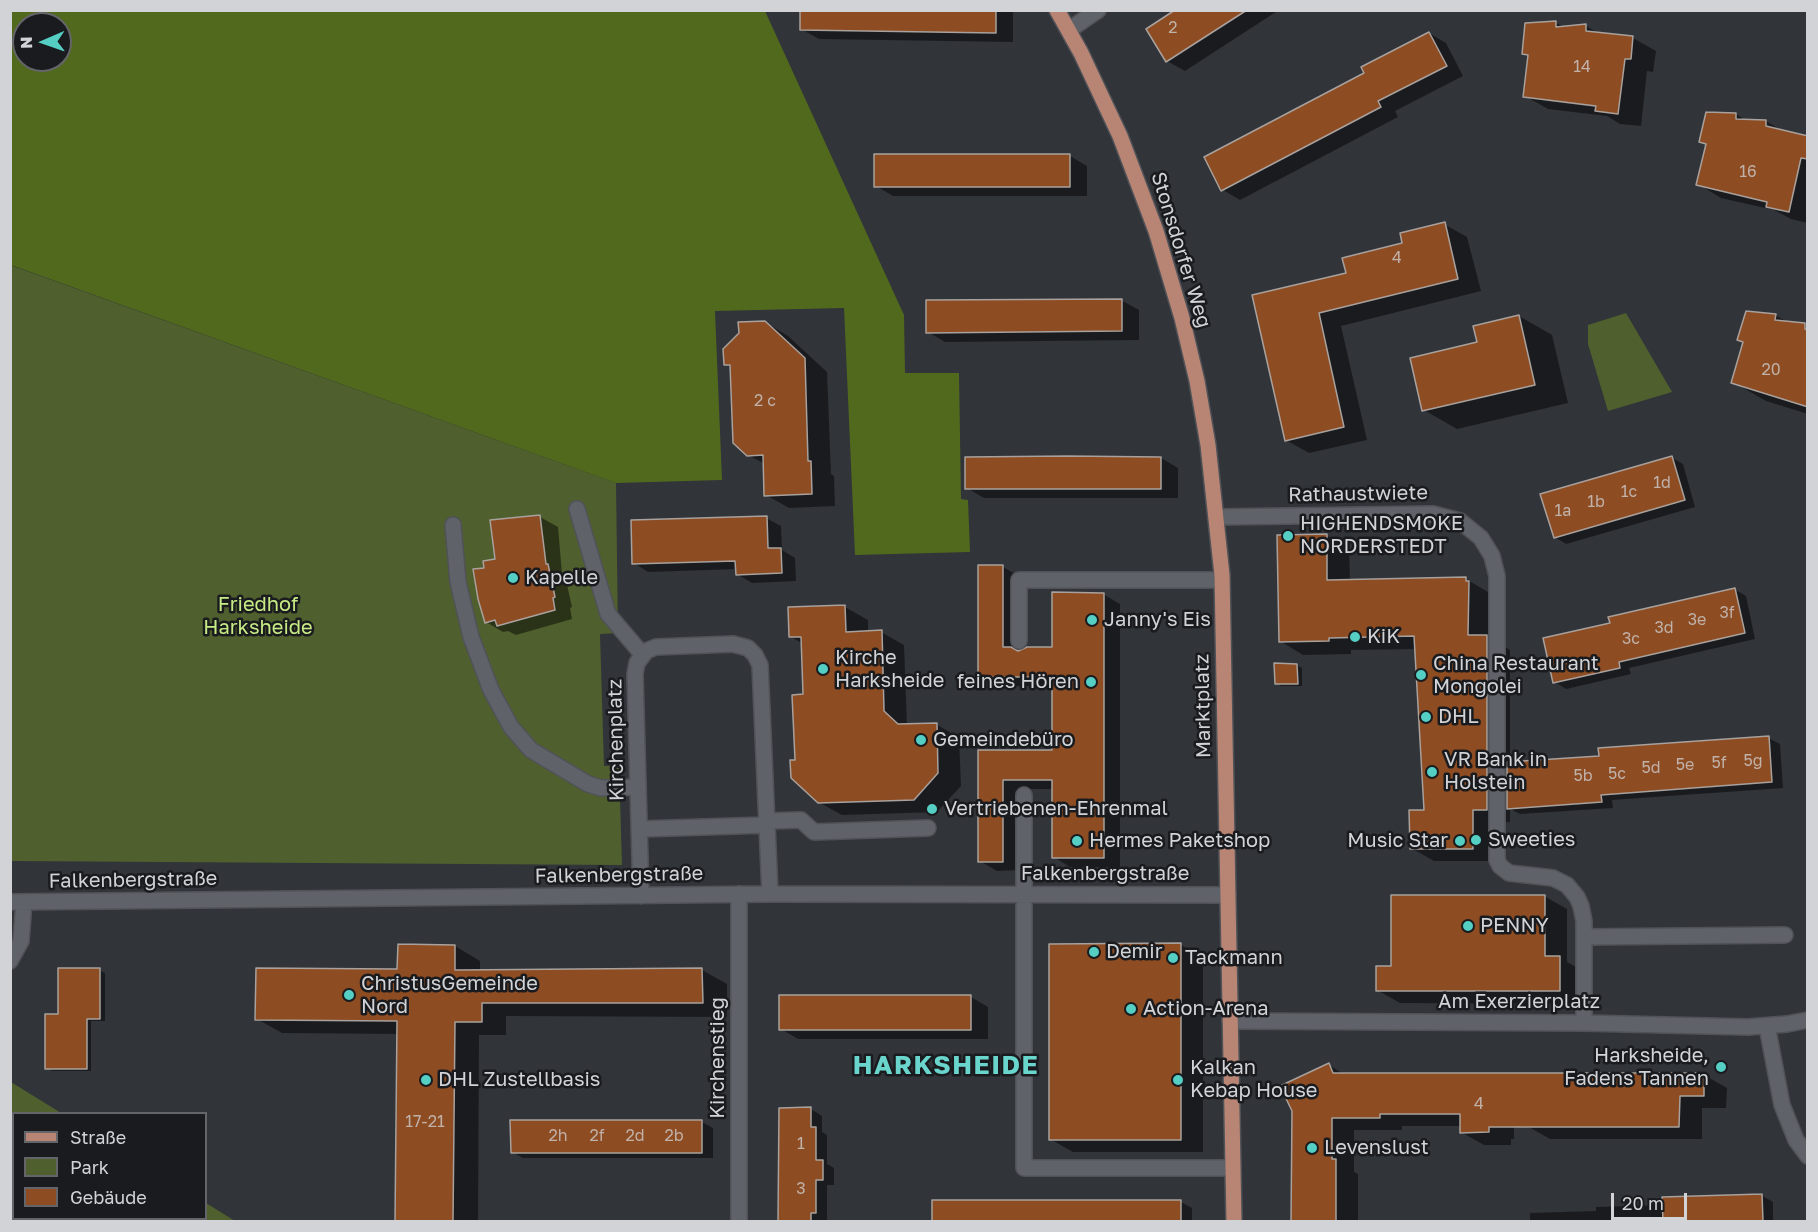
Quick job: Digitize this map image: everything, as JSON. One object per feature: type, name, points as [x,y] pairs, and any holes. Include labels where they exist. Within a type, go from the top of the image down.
[{"type":"main road","name":"Stonsdorfer Weg","points":[[1057,10],[1120,136],[1168,269],[1197,381],[1208,445],[1216,517]]},
{"type":"main road","name":"Marktplatz","points":[[1216,517],[1222,580],[1234,1221]]},
{"type":"street","points":[[1069,30],[1098,10]]},
{"type":"street","points":[[577,509],[608,614],[642,654]]},
{"type":"street","name":"Rathaustwiete","points":[[1216,517],[1433,514],[1460,521],[1481,538],[1492,556],[1497,576],[1498,863],[1512,874],[1548,876],[1570,888],[1583,911],[1584,937]]},
{"type":"street","points":[[453,525],[458,582],[467,623],[483,670],[511,727],[531,750],[581,781],[601,788],[638,787]]},
{"type":"street","points":[[1018,641],[1018,580],[1222,580]]},
{"type":"street","name":"Kirchenplatz","points":[[641,896],[635,668],[642,654],[656,646],[733,644],[743,646],[755,655],[760,670],[770,894]]},
{"type":"street","points":[[1024,795],[1024,1168],[1233,1168]]},
{"type":"street","points":[[640,829],[801,820],[814,832],[928,828]]},
{"type":"street","name":"Falkenbergstraße","points":[[17,902],[739,894],[1228,895]]},
{"type":"street","name":"Kirchenstieg","points":[[739,894],[739,1221]]},
{"type":"street","points":[[10,961],[21,941],[17,902]]},
{"type":"street","points":[[1584,1023],[1584,937],[1785,935]]},
{"type":"street","name":"Am Exerzierplatz","points":[[1230,1021],[1767,1026],[1808,1020]]},
{"type":"street","points":[[1767,1026],[1782,1104],[1796,1140],[1808,1156]]},
{"type":"green space","points":[[10,11],[765,11],[904,315],[905,373],[959,373],[961,499],[968,500],[970,552],[855,555],[844,308],[715,311],[722,480],[616,483],[11,265]]},
{"type":"green space","name":"Friedhof Harksheide","points":[[10,265],[616,483],[618,633],[600,634],[604,766],[619,766],[622,865],[11,861]]},
{"type":"green space","points":[[1626,313],[1672,392],[1608,411],[1588,344],[1588,325]]},
{"type":"green space","points":[[11,1082],[59,1112],[12,1112],[12,1220],[207,1220],[207,1204],[235,1221],[11,1221]]},
{"type":"building","points":[[800,10],[996,10],[996,33],[800,30]]},
{"type":"building","points":[[1175,10],[1247,10],[1166,62],[1146,29]]},
{"type":"building","points":[[1556,21],[1556,27],[1586,24],[1586,31],[1633,36],[1631,59],[1625,59],[1618,114],[1595,111],[1596,106],[1523,97],[1528,55],[1522,54],[1525,23]]},
{"type":"building","points":[[1429,32],[1447,66],[1378,101],[1381,107],[1221,191],[1204,157],[1364,73],[1361,67]]},
{"type":"building","points":[[1706,112],[1736,113],[1736,119],[1766,120],[1766,126],[1808,136],[1808,159],[1801,158],[1789,212],[1766,207],[1767,202],[1696,185],[1706,144],[1699,142]]},
{"type":"building","points":[[874,154],[1070,154],[1070,187],[874,187]]},
{"type":"building","points":[[1445,222],[1458,279],[1319,313],[1344,427],[1285,441],[1252,295],[1346,273],[1342,258],[1402,243],[1400,233]]},
{"type":"building","points":[[1122,299],[1122,331],[926,333],[926,300]]},
{"type":"building","points":[[1746,311],[1776,314],[1775,320],[1805,323],[1805,329],[1808,330],[1808,407],[1731,383],[1743,342],[1737,340]]},
{"type":"building","points":[[1519,315],[1535,385],[1422,411],[1410,358],[1477,342],[1473,326]]},
{"type":"building","points":[[765,321],[805,358],[808,461],[811,461],[812,494],[764,496],[763,455],[747,456],[733,443],[730,365],[724,365],[723,349],[739,333],[738,322]]},
{"type":"building","points":[[1672,456],[1685,500],[1554,538],[1540,494]]},
{"type":"building","points":[[965,457],[1161,457],[1161,489],[965,489]]},
{"type":"building","name":"Kapelle","points":[[540,515],[546,564],[548,564],[555,597],[553,598],[555,610],[497,626],[495,620],[485,623],[473,569],[484,568],[483,561],[495,559],[490,520]]},
{"type":"building","points":[[767,516],[768,548],[781,548],[782,573],[736,575],[735,561],[632,564],[631,520]]},
{"type":"building","points":[[1327,534],[1327,580],[1466,577],[1466,581],[1469,581],[1468,635],[1487,635],[1487,810],[1473,810],[1473,849],[1410,849],[1409,810],[1424,810],[1414,636],[1279,642],[1277,535]]},
{"type":"building","points":[[978,565],[1003,565],[1003,647],[1011,647],[1018,651],[1027,647],[1052,647],[1052,592],[1104,593],[1104,858],[1052,858],[1052,780],[1003,780],[1003,862],[978,862],[978,750],[1052,750],[1052,677],[978,677]]},
{"type":"building","points":[[1735,588],[1745,633],[1619,662],[1620,668],[1553,683],[1543,638],[1610,623],[1608,617]]},
{"type":"building","points":[[845,605],[846,632],[882,630],[884,711],[898,724],[937,723],[938,773],[914,800],[818,803],[791,778],[790,760],[795,760],[792,695],[803,694],[801,637],[789,637],[788,607]]},
{"type":"building","points":[[1274,663],[1297,664],[1298,684],[1275,684]]},
{"type":"building","points":[[1769,736],[1772,782],[1601,795],[1602,802],[1507,809],[1507,762],[1599,756],[1598,748]]},
{"type":"building","name":"PENNY","points":[[1391,895],[1545,895],[1545,956],[1560,956],[1560,991],[1376,991],[1376,966],[1391,966]]},
{"type":"building","points":[[1181,943],[1181,1140],[1049,1140],[1049,944]]},
{"type":"building","points":[[398,944],[455,945],[455,970],[702,968],[703,1003],[482,1003],[482,1022],[455,1022],[453,1221],[395,1221],[397,1021],[255,1020],[256,968],[397,969]]},
{"type":"building","points":[[58,968],[100,968],[100,1019],[87,1019],[87,1069],[45,1069],[45,1014],[58,1014]]},
{"type":"building","points":[[779,995],[971,995],[971,1030],[779,1030]]},
{"type":"building","name":"Levenslust","points":[[1329,1063],[1333,1073],[1704,1073],[1704,1096],[1680,1096],[1679,1127],[1489,1127],[1489,1132],[1460,1133],[1460,1114],[1380,1114],[1380,1118],[1332,1118],[1332,1159],[1336,1159],[1336,1221],[1291,1221],[1292,1111],[1280,1086]]},
{"type":"building","points":[[811,1107],[811,1127],[816,1127],[816,1160],[823,1160],[823,1180],[816,1180],[816,1213],[811,1213],[811,1221],[778,1221],[779,1108]]},
{"type":"building","points":[[510,1120],[702,1120],[702,1153],[511,1153]]},
{"type":"building","points":[[1762,1194],[1763,1221],[1663,1221],[1662,1197]]},
{"type":"building","points":[[932,1200],[1181,1200],[1181,1221],[932,1221]]},
{"type":"place","name":"HIGHENDSMOKE NORDERSTEDT","points":[[1288,536]]},
{"type":"place","name":"Kapelle","points":[[513,578]]},
{"type":"place","name":"Janny's Eis","points":[[1092,620]]},
{"type":"place","name":"KiK","points":[[1355,637]]},
{"type":"place","name":"Kirche Harksheide","points":[[823,669]]},
{"type":"place","name":"China Restaurant Mongolei","points":[[1421,675]]},
{"type":"place","name":"feines Hören","points":[[1091,682]]},
{"type":"place","name":"DHL","points":[[1426,717]]},
{"type":"place","name":"Gemeindebüro","points":[[921,740]]},
{"type":"place","name":"VR Bank in Holstein","points":[[1432,772]]},
{"type":"place","name":"Vertriebenen-Ehrenmal","points":[[932,809]]},
{"type":"place","name":"Sweeties","points":[[1476,840]]},
{"type":"place","name":"Hermes Paketshop","points":[[1077,841]]},
{"type":"place","name":"Music Star","points":[[1460,841]]},
{"type":"place","name":"PENNY","points":[[1468,926]]},
{"type":"place","name":"Demir","points":[[1094,952]]},
{"type":"place","name":"Tackmann","points":[[1173,958]]},
{"type":"place","name":"ChristusGemeinde Nord","points":[[349,995]]},
{"type":"place","name":"Action-Arena","points":[[1131,1009]]},
{"type":"place","name":"Harksheide, Fadens Tannen","points":[[1721,1067]]},
{"type":"place","name":"DHL Zustellbasis","points":[[426,1080]]},
{"type":"place","name":"Kalkan Kebap House","points":[[1178,1080]]},
{"type":"place","name":"Levenslust","points":[[1312,1148]]},
{"type":"district","name":"HARKSHEIDE","points":[[946,1066]]}]
